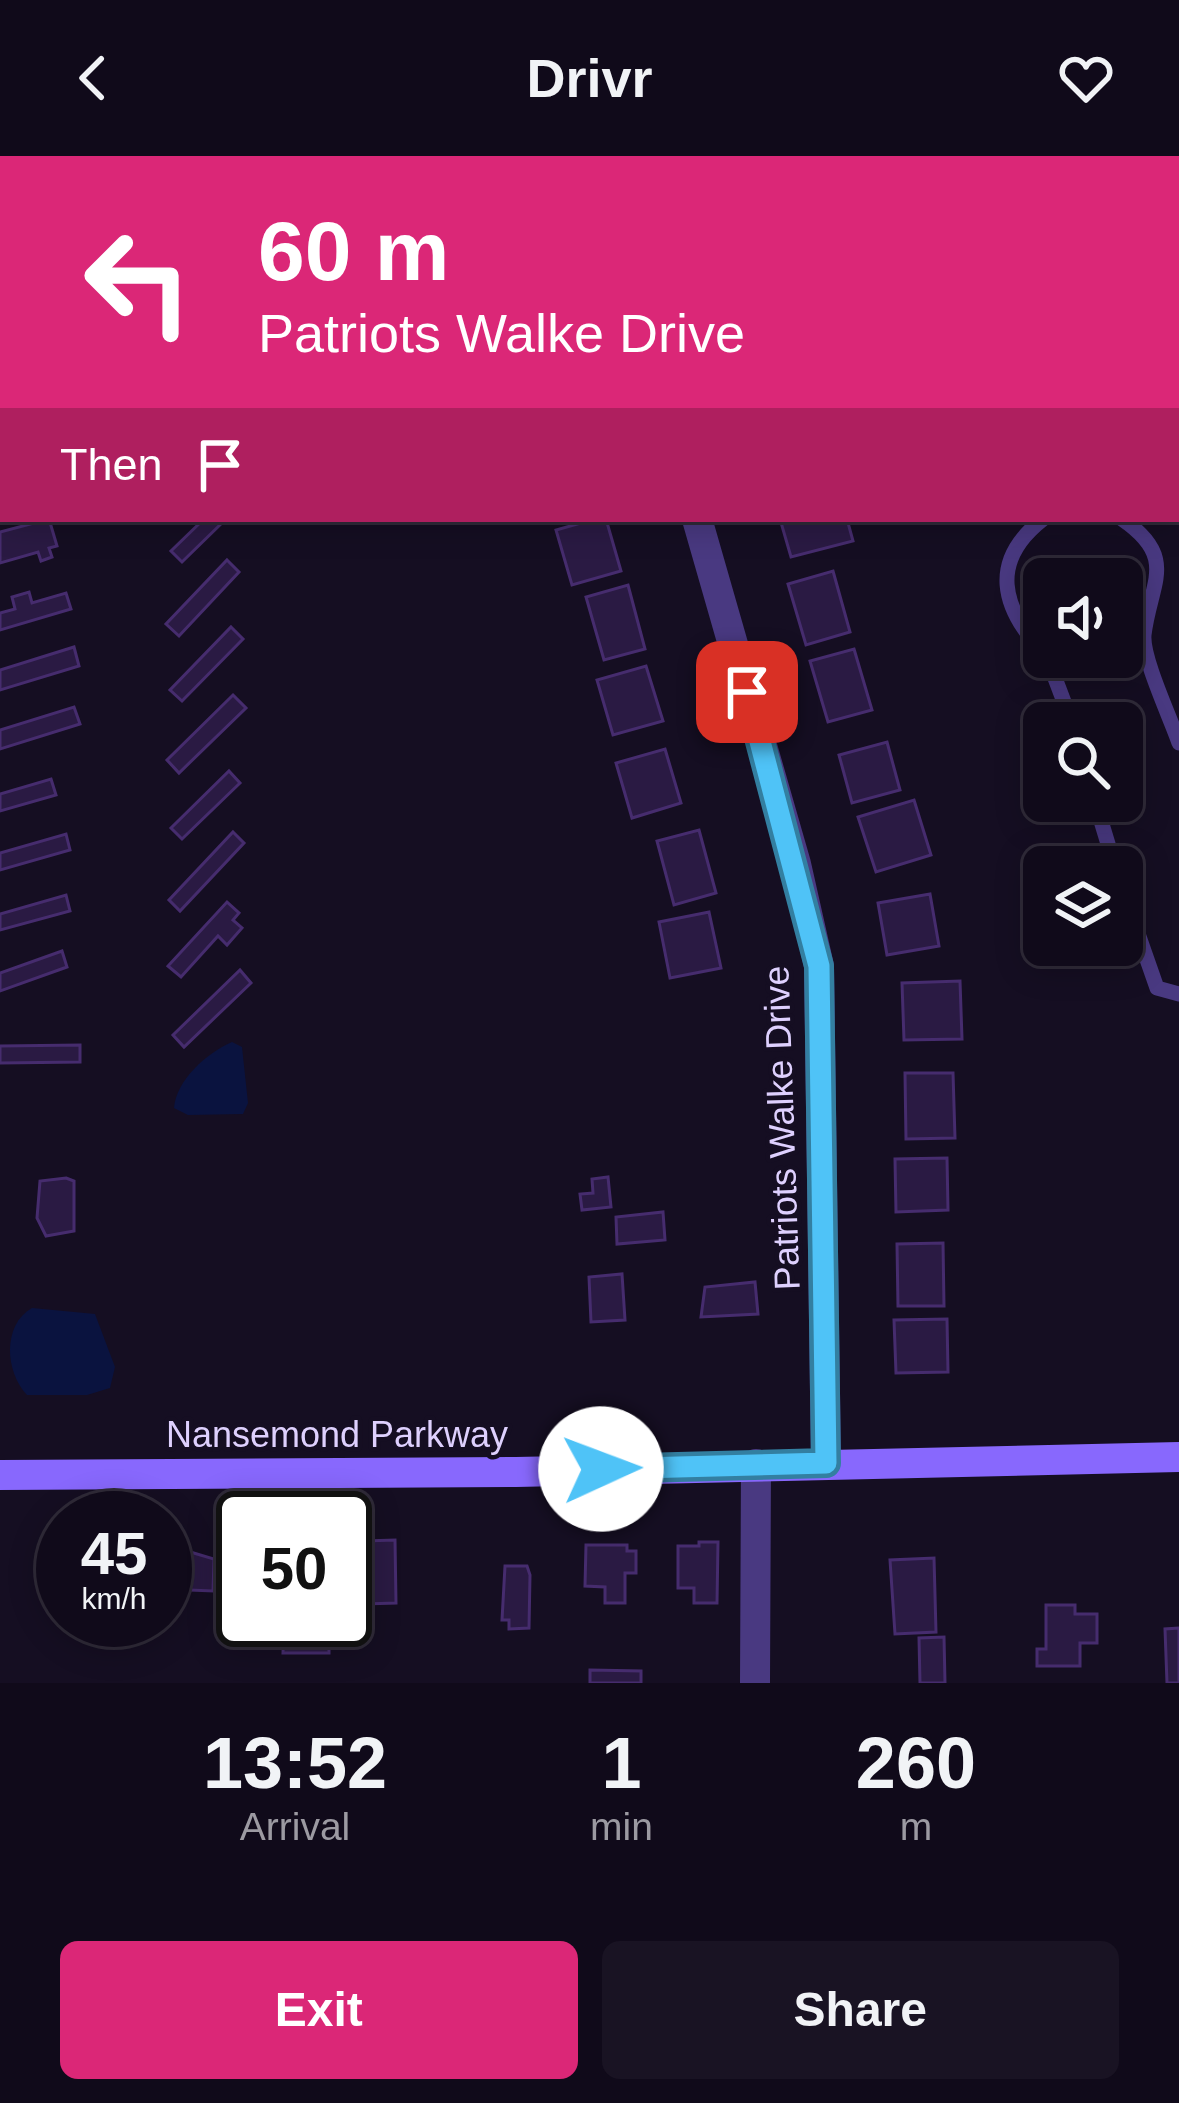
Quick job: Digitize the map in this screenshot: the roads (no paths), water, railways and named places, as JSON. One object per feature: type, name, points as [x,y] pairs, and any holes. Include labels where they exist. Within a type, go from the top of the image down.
[{"type":"main road","name":"Nansemond Parkway","points":[[0,1475],[516,1472],[1179,1457]]},
{"type":"street","name":"Patriots Walke Drive","points":[[699,522],[796,864],[819,966],[826,1463]]},
{"type":"street","points":[[755,1683],[756,1464]]},
{"type":"lane","points":[[1023,631],[1008,593],[1010,558],[1021,537],[1039,522]]},
{"type":"lane","points":[[1125,522],[1154,548],[1160,574],[1143,638],[1179,743]]},
{"type":"lane","points":[[1143,948],[1157,988],[1179,994]]}]
